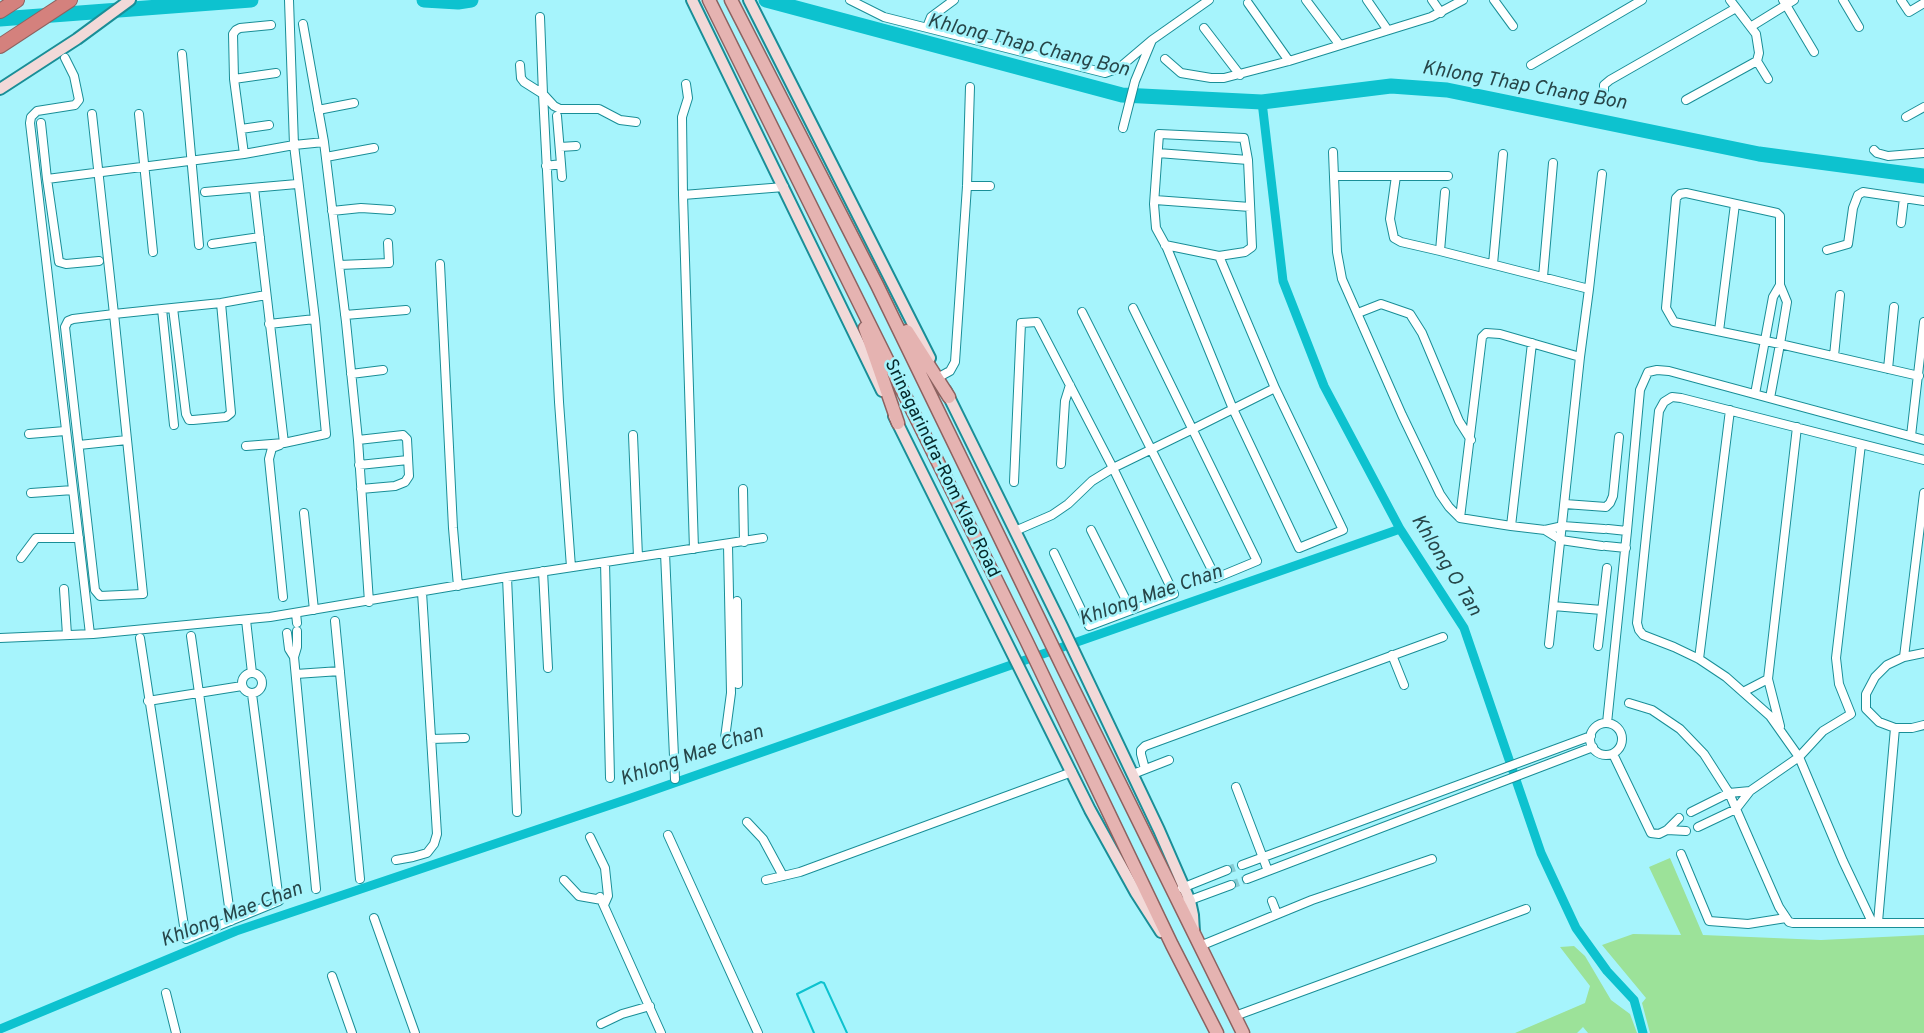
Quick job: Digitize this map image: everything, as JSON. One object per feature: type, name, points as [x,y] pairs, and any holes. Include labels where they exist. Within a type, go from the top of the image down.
[{"type":"highway","points":[[0,11],[17,0]]},
{"type":"highway","points":[[0,46],[70,0]]},
{"type":"main road","points":[[0,89],[77,39],[130,0]]},
{"type":"main road","name":"Srinagarindra-Rom Klao Road","points":[[692,0],[1071,772],[1136,893],[1172,945]]},
{"type":"main road","name":"Srinagarindra-Rom Klao Road","points":[[709,0],[1045,678],[1172,945],[1217,1033]]},
{"type":"main road","name":"Srinagarindra-Rom Klao Road","points":[[731,0],[877,285],[1064,670],[1178,889],[1197,941],[1243,1033]]},
{"type":"main road","name":"Srinagarindra-Rom Klao Road","points":[[749,0],[1062,626],[1133,774],[1178,889]]},
{"type":"main road","points":[[849,281],[898,423]]},
{"type":"main road","points":[[877,285],[949,397]]},
{"type":"street","points":[[246,446],[284,443],[327,433],[297,184],[289,0]]},
{"type":"street","points":[[850,0],[884,17],[1105,73],[1119,68],[1152,40],[1209,0]]},
{"type":"street","points":[[927,27],[931,17],[954,0]]},
{"type":"street","points":[[1306,0],[1339,45]]},
{"type":"street","points":[[1367,0],[1387,29]]},
{"type":"street","points":[[1432,0],[1441,13]]},
{"type":"street","points":[[1165,58],[1181,73],[1190,76],[1224,78],[1240,75],[1441,13],[1462,0]]},
{"type":"street","points":[[1494,0],[1513,26]]},
{"type":"street","points":[[1531,65],[1642,0]]},
{"type":"street","points":[[1730,0],[1752,26],[1759,43],[1757,61],[1768,79]]},
{"type":"street","points":[[1752,26],[1784,2],[1794,0]]},
{"type":"street","points":[[1843,0],[1859,27]]},
{"type":"street","points":[[1901,0],[1909,12],[1924,3]]},
{"type":"street","points":[[1784,2],[1814,51]]},
{"type":"street","points":[[1248,3],[1289,61]]},
{"type":"street","points":[[1604,91],[1604,85],[1610,80],[1736,8]]},
{"type":"street","points":[[540,17],[559,402],[571,567]]},
{"type":"street","points":[[303,24],[324,142],[345,315],[358,440],[369,602]]},
{"type":"street","points":[[244,154],[234,79],[234,32],[240,28],[271,25]]},
{"type":"street","points":[[1204,28],[1240,75]]},
{"type":"street","points":[[1123,128],[1135,81],[1152,40]]},
{"type":"street","points":[[182,54],[199,245]]},
{"type":"street","points":[[65,58],[74,76],[79,100],[75,105],[37,111],[31,117],[30,123],[90,634]]},
{"type":"street","points":[[1686,100],[1757,61]]},
{"type":"street","points":[[520,65],[521,78],[524,82],[543,94],[554,106],[561,109],[599,109],[620,120],[636,122]]},
{"type":"street","points":[[234,79],[276,73]]},
{"type":"street","points":[[686,84],[688,98],[682,117],[683,195],[694,549]]},
{"type":"street","points":[[939,377],[950,371],[955,362],[967,186],[970,87]]},
{"type":"street","points":[[318,110],[354,103]]},
{"type":"street","points":[[1906,117],[1924,107]]},
{"type":"street","points":[[92,114],[114,314],[142,594],[100,596],[97,594],[65,327],[68,321],[114,314],[222,303],[266,295]]},
{"type":"street","points":[[139,114],[153,252]]},
{"type":"street","points":[[557,116],[562,177]]},
{"type":"street","points":[[41,123],[59,262],[66,264],[99,261]]},
{"type":"street","points":[[241,129],[269,125]]},
{"type":"street","points":[[1165,245],[1219,255],[1251,250],[1253,244],[1248,160],[1244,138],[1159,134],[1155,200],[1156,228],[1233,409],[1299,548],[1343,530],[1275,388],[1219,255]]},
{"type":"street","points":[[47,179],[324,142]]},
{"type":"street","points":[[560,147],[576,146]]},
{"type":"street","points":[[326,157],[374,148]]},
{"type":"street","points":[[1874,150],[1888,156],[1924,153]]},
{"type":"street","points":[[1333,152],[1339,267],[1342,279],[1402,415],[1440,494],[1449,507],[1460,518],[1511,526],[1545,530],[1563,526],[1627,531]]},
{"type":"street","points":[[1158,153],[1248,160]]},
{"type":"street","points":[[1493,264],[1503,154]]},
{"type":"street","points":[[1543,277],[1553,163]]},
{"type":"street","points":[[546,166],[561,164]]},
{"type":"street","points":[[1549,644],[1602,174]]},
{"type":"street","points":[[1334,176],[1448,177]]},
{"type":"street","points":[[1396,176],[1390,219],[1394,238],[1401,242],[1589,289]]},
{"type":"street","points":[[205,192],[297,184]]},
{"type":"street","points":[[967,186],[990,186]]},
{"type":"street","points":[[683,195],[784,187]]},
{"type":"street","points":[[254,188],[284,443]]},
{"type":"street","points":[[1440,250],[1445,192]]},
{"type":"street","points":[[1827,250],[1845,247],[1848,244],[1852,208],[1858,195],[1863,192],[1924,201]]},
{"type":"street","points":[[1770,398],[1780,344],[1787,302],[1780,285],[1780,216],[1777,213],[1686,193],[1676,198],[1666,308],[1674,322],[1780,344],[1919,376]]},
{"type":"street","points":[[1901,223],[1904,198]]},
{"type":"street","points":[[1155,200],[1250,207]]},
{"type":"street","points":[[1719,331],[1735,204]]},
{"type":"street","points":[[332,211],[361,208],[391,210]]},
{"type":"street","points":[[212,244],[260,237]]},
{"type":"street","points":[[339,265],[390,263],[388,243]]},
{"type":"street","points":[[440,264],[458,586]]},
{"type":"street","points":[[1755,394],[1773,297],[1780,285]]},
{"type":"street","points":[[1834,356],[1840,295]]},
{"type":"street","points":[[173,308],[186,414],[189,420],[226,417],[231,413],[222,303]]},
{"type":"street","points":[[1358,313],[1381,304],[1410,314],[1418,326],[1459,421],[1471,440]]},
{"type":"street","points":[[1888,369],[1894,306]]},
{"type":"street","points":[[1082,312],[1216,578],[1257,561],[1133,308]]},
{"type":"street","points":[[162,309],[174,425]]},
{"type":"street","points":[[345,315],[406,310]]},
{"type":"street","points":[[269,324],[315,319]]},
{"type":"street","points":[[1014,482],[1021,322],[1037,322],[1113,468],[1174,594],[1089,626],[1054,553]]},
{"type":"street","points":[[1911,436],[1924,322]]},
{"type":"street","points":[[1460,518],[1482,337],[1486,333],[1492,333],[1580,357]]},
{"type":"street","points":[[1511,526],[1532,343]]},
{"type":"street","points":[[351,374],[383,370]]},
{"type":"street","points":[[1607,723],[1640,390],[1648,372],[1669,371],[1924,440]]},
{"type":"street","points":[[1061,464],[1065,401],[1070,385]]},
{"type":"street","points":[[1015,531],[1052,515],[1068,504],[1092,481],[1113,468],[1275,388]]},
{"type":"street","points":[[1875,922],[1843,861],[1799,757],[1770,716],[1725,677],[1699,659],[1674,646],[1643,635],[1637,623],[1659,411],[1664,402],[1672,397],[1681,398],[1924,460]]},
{"type":"street","points":[[1699,659],[1730,410]]},
{"type":"street","points":[[1782,734],[1768,679],[1797,427]]},
{"type":"street","points":[[29,435],[65,431]]},
{"type":"street","points":[[358,440],[403,435],[407,439],[409,476],[402,485],[361,489]]},
{"type":"street","points":[[633,435],[638,557]]},
{"type":"street","points":[[1565,504],[1606,507],[1610,503],[1613,496],[1619,437]]},
{"type":"street","points":[[79,445],[127,440]]},
{"type":"street","points":[[283,597],[269,459],[272,448],[284,443]]},
{"type":"street","points":[[1851,714],[1839,684],[1836,658],[1861,444]]},
{"type":"street","points":[[359,465],[408,460]]},
{"type":"street","points":[[743,489],[744,542]]},
{"type":"street","points":[[31,493],[73,490]]},
{"type":"street","points":[[1904,657],[1924,493]]},
{"type":"street","points":[[304,513],[314,610]]},
{"type":"street","points":[[1091,530],[1131,610]]},
{"type":"street","points":[[1545,530],[1561,540],[1626,549]]},
{"type":"street","points":[[21,558],[36,538],[79,538]]},
{"type":"street","points":[[0,638],[90,634],[285,615],[543,571],[763,538]]},
{"type":"street","points":[[728,545],[738,684]]},
{"type":"street","points":[[665,553],[675,779]]},
{"type":"street","points":[[605,562],[610,778]]},
{"type":"street","points":[[1598,646],[1607,568]]},
{"type":"street","points":[[543,571],[548,668]]},
{"type":"street","points":[[507,577],[517,812]]},
{"type":"street","points":[[64,589],[67,635]]},
{"type":"street","points":[[396,860],[427,853],[434,844],[437,834],[422,592]]},
{"type":"street","points":[[725,738],[732,693],[733,613],[737,601]]},
{"type":"street","points":[[1553,606],[1602,610]]},
{"type":"street","points":[[296,613],[297,647],[294,657],[316,889]]},
{"type":"street","points":[[285,615],[289,649],[294,657]]},
{"type":"street","points":[[246,620],[252,673]]},
{"type":"street","points":[[335,621],[360,879]]},
{"type":"street","points":[[191,636],[231,921]]},
{"type":"street","points":[[1145,770],[1141,750],[1145,746],[1443,637]]},
{"type":"street","points":[[140,638],[186,939],[279,901],[252,694]]},
{"type":"street","points":[[1924,653],[1904,657],[1887,665],[1875,677],[1866,694],[1866,709],[1879,722],[1895,728],[1924,725]]},
{"type":"street","points":[[1392,655],[1404,685]]},
{"type":"street","points":[[296,675],[340,671]]},
{"type":"street","points":[[252,673],[261,678],[262,685],[259,691],[252,694],[246,692],[242,686],[243,677],[252,673]]},
{"type":"street","points":[[1743,692],[1768,679]]},
{"type":"street","points":[[148,701],[242,686]]},
{"type":"street","points":[[1629,703],[1652,710],[1680,729],[1704,754],[1729,793],[1779,907],[1786,918],[1793,923],[1924,923]]},
{"type":"street","points":[[1698,827],[1736,809],[1749,791],[1799,757],[1823,731],[1851,714],[1866,709]]},
{"type":"street","points":[[1607,723],[1619,729],[1622,743],[1614,754],[1600,754],[1593,747],[1591,736],[1596,727],[1607,723]]},
{"type":"street","points":[[1875,922],[1895,728]]},
{"type":"street","points":[[1242,865],[1591,736]]},
{"type":"street","points":[[431,739],[465,738]]},
{"type":"street","points":[[1247,879],[1593,747]]},
{"type":"street","points":[[1614,754],[1652,833],[1659,834],[1667,830],[1679,818]]},
{"type":"street","points":[[1133,774],[1169,760]]},
{"type":"street","points":[[766,880],[800,872],[1071,772]]},
{"type":"street","points":[[1236,787],[1268,871]]},
{"type":"street","points":[[1691,812],[1729,793],[1749,791]]},
{"type":"street","points":[[747,822],[763,839],[783,876]]},
{"type":"street","points":[[1667,830],[1686,831]]},
{"type":"street","points":[[668,835],[758,1033]]},
{"type":"street","points":[[590,837],[605,868],[608,896],[602,901]]},
{"type":"street","points":[[1681,854],[1709,921],[1748,924],[1786,918]]},
{"type":"street","points":[[1197,941],[1432,859]]},
{"type":"street","points":[[1178,889],[1227,870]]},
{"type":"street","points":[[564,880],[579,896],[602,901]]},
{"type":"street","points":[[1184,902],[1231,885]]},
{"type":"street","points":[[602,901],[661,1033]]},
{"type":"street","points":[[1272,901],[1277,914]]},
{"type":"street","points":[[1235,1016],[1526,909]]},
{"type":"street","points":[[374,918],[415,1033]]},
{"type":"street","points":[[332,976],[352,1033]]},
{"type":"street","points":[[166,993],[176,1033]]},
{"type":"street","points":[[601,1024],[622,1014],[650,1006]]},
{"type":"green space","points":[[1670,858],[1703,935],[1821,940],[1924,935],[1924,1033],[1650,1033],[1642,1003],[1646,998],[1602,945],[1633,934],[1681,935],[1649,867]]},
{"type":"green space","points":[[1574,946],[1585,956],[1611,1000],[1630,1014],[1637,1033],[1588,1033],[1583,1027],[1577,1033],[1515,1033],[1585,1003],[1590,986],[1560,947]]},
{"type":"waterway","name":"Khlong Thap Chang Bon","points":[[0,19],[251,0]]},
{"type":"waterway","name":"Khlong Thap Chang Bon","points":[[424,0],[458,2],[471,0]]},
{"type":"waterway","name":"Khlong Thap Chang Bon","points":[[766,0],[1122,95],[1262,102],[1391,86],[1447,90],[1759,154],[1924,176]]},
{"type":"waterway","name":"Khlong O Tan","points":[[1262,102],[1283,281],[1324,386],[1400,529],[1464,628],[1541,853],[1576,928],[1607,971],[1634,1000],[1643,1033]]},
{"type":"waterway","name":"Khlong Mae Chan","points":[[0,1029],[236,931],[631,798],[1400,529]]},
{"type":"waterway","points":[[814,1033],[797,994],[821,982],[824,983],[847,1033]]},
{"type":"tunnel","points":[[1227,870],[1242,865]]},
{"type":"tunnel","points":[[1231,885],[1247,879]]}]
